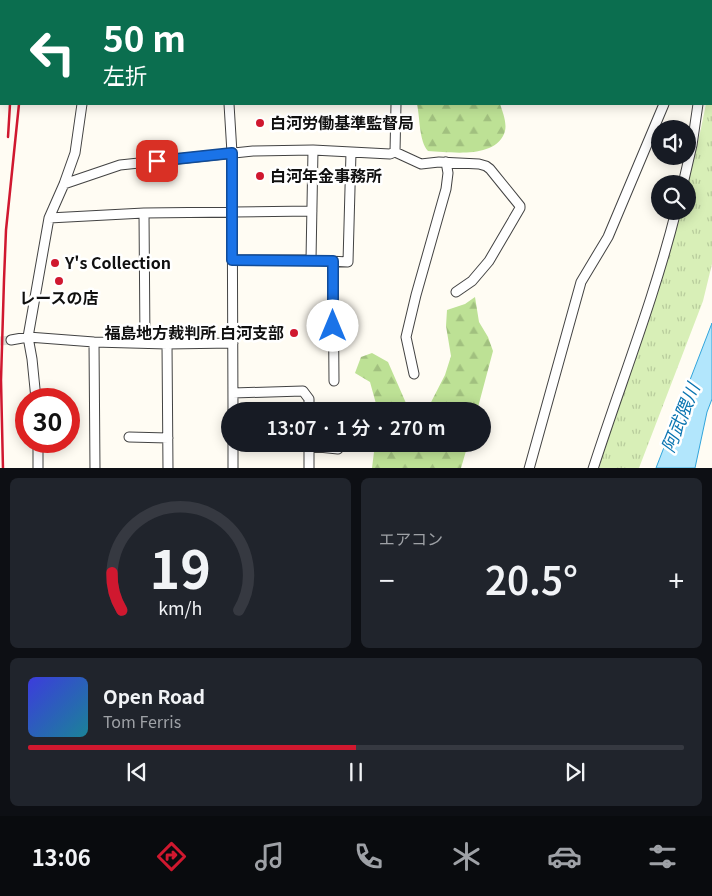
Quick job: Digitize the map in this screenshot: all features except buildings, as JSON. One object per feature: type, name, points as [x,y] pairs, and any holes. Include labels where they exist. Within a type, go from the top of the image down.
[{"type":"street","points":[[35,388],[28,337],[49,218],[64,184],[74,153],[82,105]]},
{"type":"street","points":[[229,105],[232,153],[233,402]]},
{"type":"street","points":[[395,152],[396,105]]},
{"type":"street","points":[[529,468],[581,282],[608,237],[664,105]]},
{"type":"street","points":[[685,175],[698,105]]},
{"type":"street","points":[[64,184],[120,165],[253,151],[313,150],[390,154],[395,152],[421,164],[446,162],[479,164],[486,166],[520,208],[489,261],[472,281],[456,292]]},
{"type":"street","points":[[311,260],[313,150]]},
{"type":"street","points":[[232,260],[348,262],[351,152]]},
{"type":"street","points":[[414,374],[406,337],[446,189],[448,173],[446,162]]},
{"type":"street","points":[[49,218],[144,213],[312,211]]},
{"type":"street","points":[[144,213],[145,343]]},
{"type":"street","points":[[593,468],[639,337],[668,245],[674,220]]},
{"type":"street","points":[[333,261],[334,381]]},
{"type":"street","points":[[11,340],[28,337],[94,342],[233,343]]},
{"type":"street","points":[[94,342],[95,468]]},
{"type":"street","points":[[167,344],[168,468]]},
{"type":"street","points":[[233,393],[303,391],[308,398],[308,402]]},
{"type":"street","points":[[129,437],[168,438]]},
{"type":"street","points":[[233,452],[233,468]]},
{"type":"street","points":[[309,452],[309,468]]},
{"type":"street","points":[[38,453],[38,468]]},
{"type":"green space","points":[[417,105],[500,105],[504,115],[504,134],[498,142],[481,151],[459,153],[428,151],[421,135]]},
{"type":"green space","points":[[706,105],[712,105],[712,264],[703,301],[639,468],[599,468],[608,434],[676,220],[696,220],[696,175],[689,175],[692,165],[696,165],[696,149]]},
{"type":"green space","points":[[475,297],[479,322],[488,337],[493,351],[479,402],[431,402],[445,375],[451,356],[446,326],[447,310],[465,304]]},
{"type":"green space","points":[[372,353],[388,362],[406,402],[376,402],[370,382],[355,373],[361,357]]},
{"type":"green space","points":[[374,452],[466,452],[461,468],[372,468]]},
{"type":"water","name":"阿武隈川","points":[[712,323],[712,399],[707,412],[695,468],[656,468]]},
{"type":"tunnel","points":[[0,341],[11,340]]},
{"type":"railway","points":[[8,137],[10,105]]},
{"type":"railway","points":[[3,468],[1,380],[6,230],[19,105]]},
{"type":"place","name":"白河労働基準監督局","points":[[260,123]]},
{"type":"place","name":"白河年金事務所","points":[[260,176]]},
{"type":"place","name":"Y's Collection","points":[[55,263]]},
{"type":"place","name":"レースの店","points":[[59,281]]},
{"type":"place","name":"福島地方裁判所 白河支部","points":[[294,333]]},
{"type":"route","points":[[157,161],[232,153],[232,260],[333,261],[333,326]]}]
